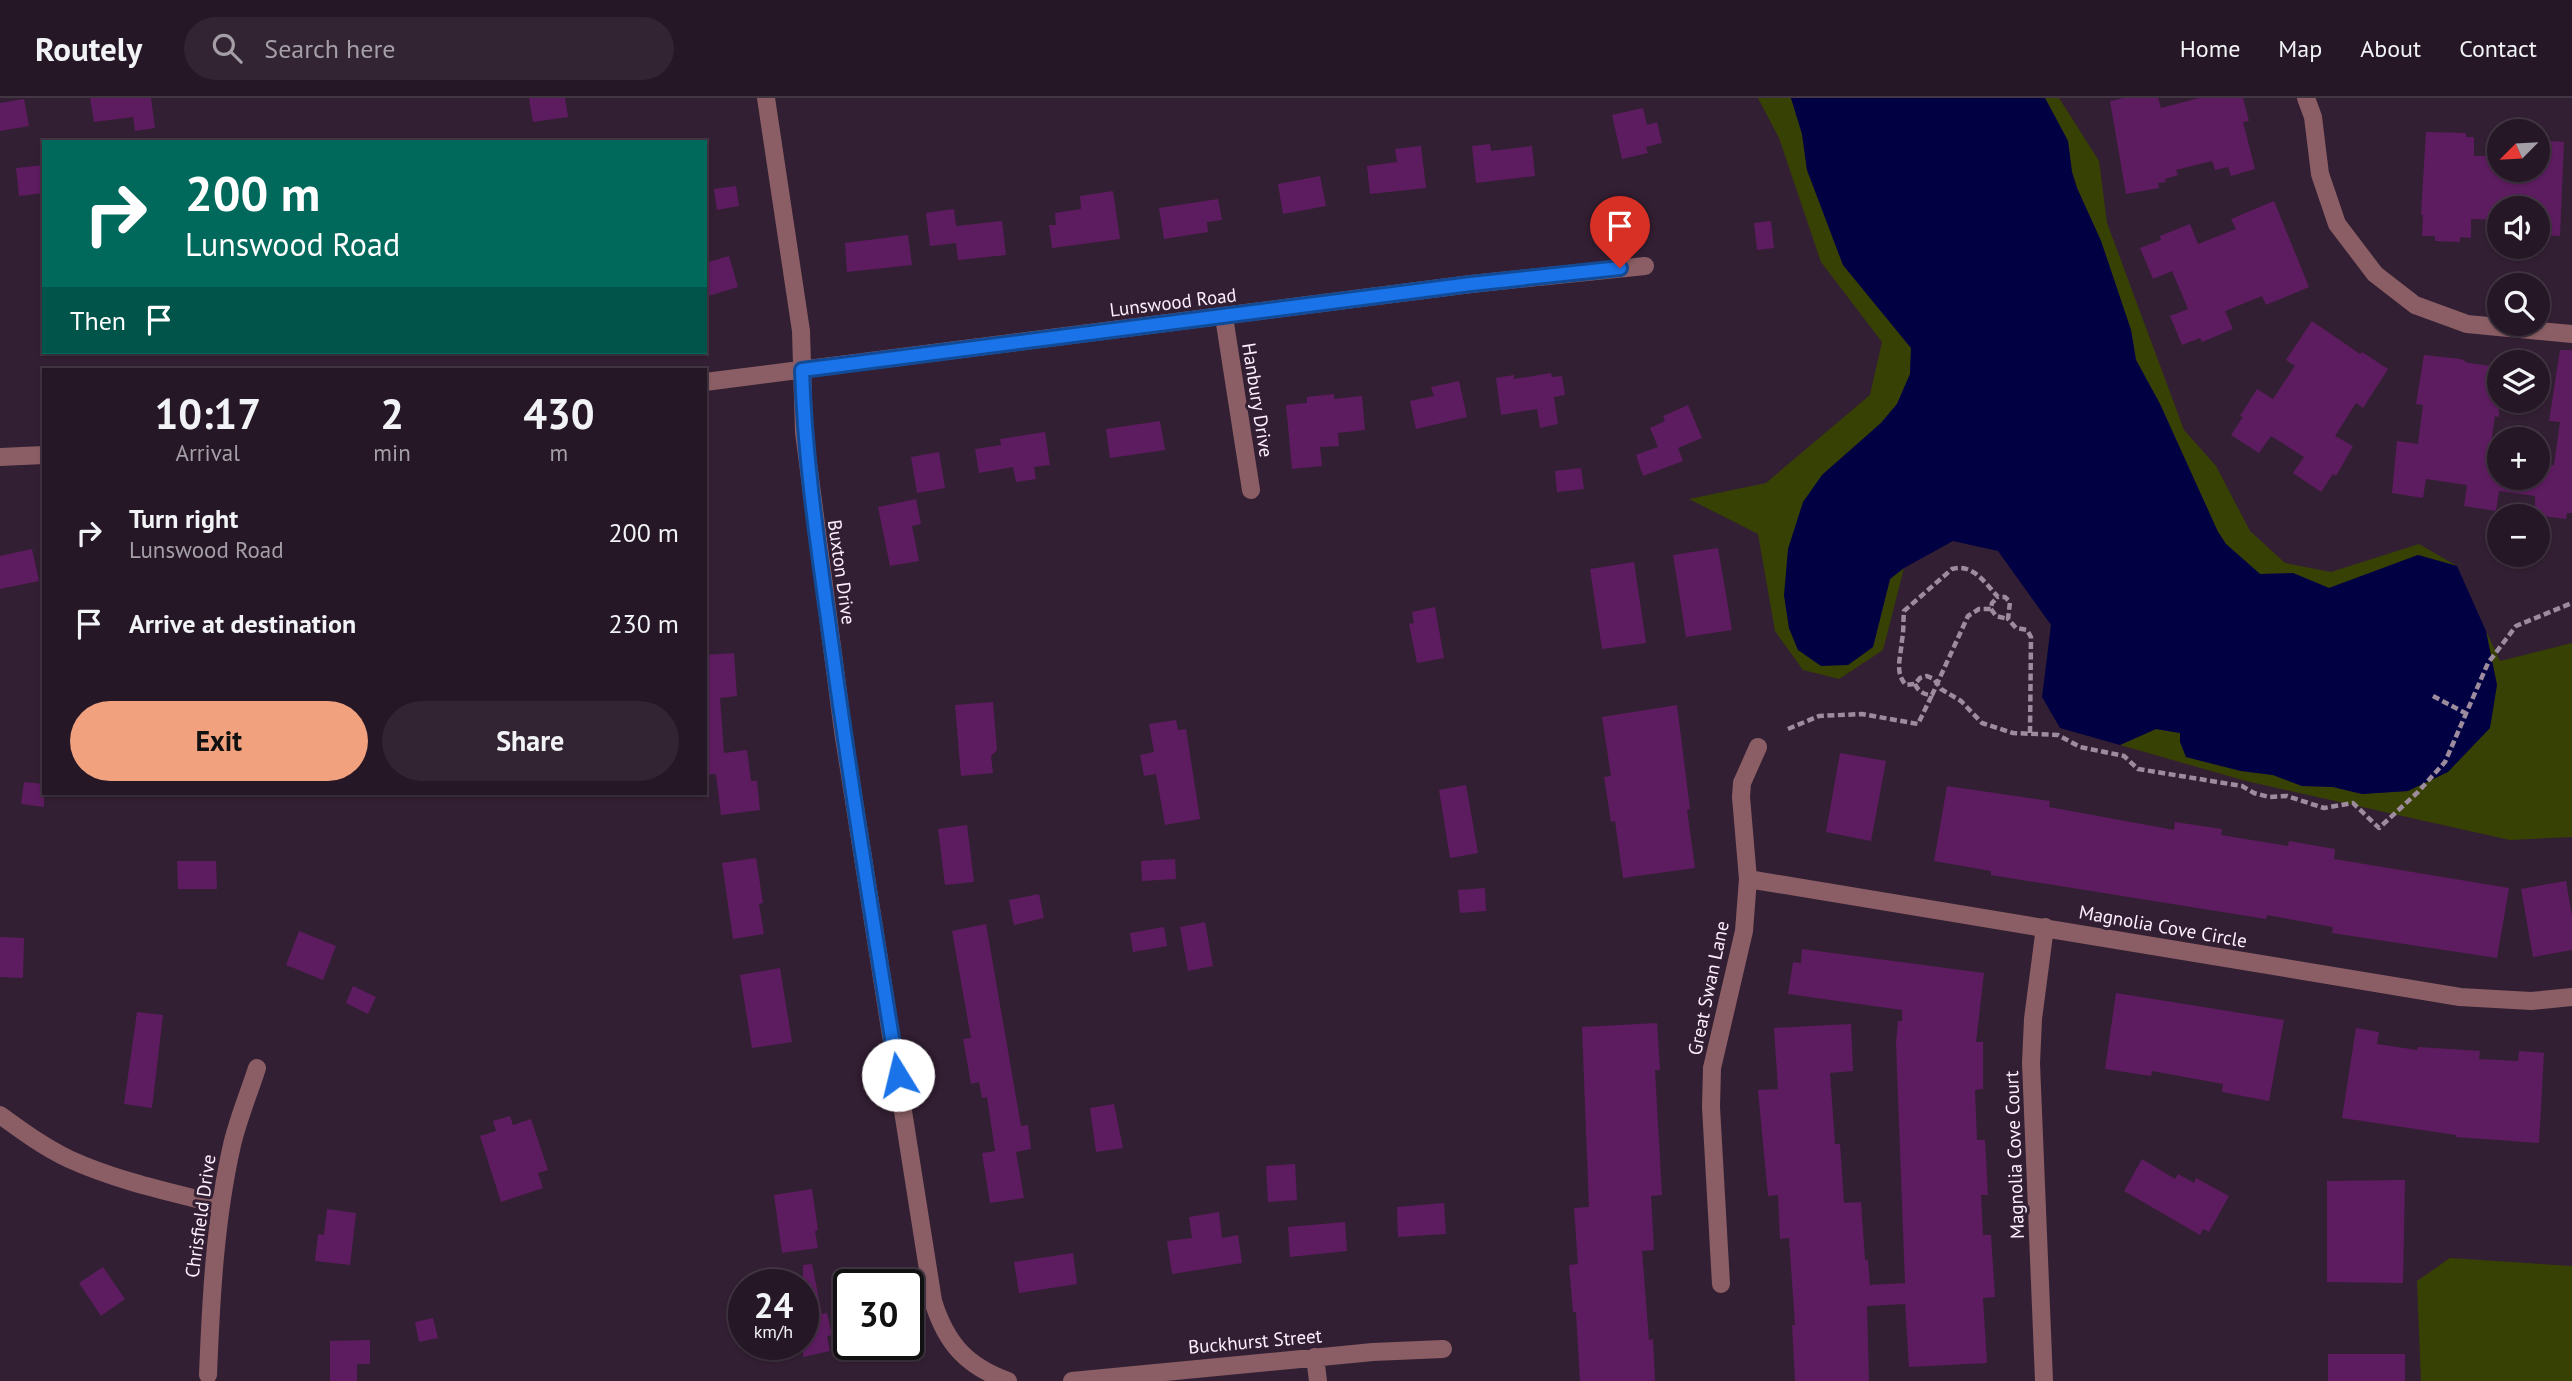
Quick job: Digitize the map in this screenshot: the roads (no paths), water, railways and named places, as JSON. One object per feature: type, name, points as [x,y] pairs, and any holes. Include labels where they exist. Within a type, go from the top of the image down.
[{"type":"street","name":"Buxton Drive","points":[[766,98],[799,318],[804,432],[843,731],[933,1301],[940,1323],[965,1358],[988,1374],[1008,1381]]},
{"type":"street","points":[[2306,98],[2313,117],[2319,174],[2337,224],[2375,274],[2415,305],[2467,324],[2572,334]]},
{"type":"street","name":"Lunswood Road","points":[[707,382],[1471,284],[1645,266]]},
{"type":"street","name":"Hanbury Drive","points":[[1224,317],[1251,490]]},
{"type":"street","points":[[0,457],[42,455]]},
{"type":"street","name":"Great Swan Lane","points":[[1721,1284],[1712,1068],[1714,1050],[1744,931],[1748,879],[1742,783],[1758,747]]},
{"type":"street","name":"Magnolia Cove Circle","points":[[1748,879],[2460,998],[2531,1001],[2572,997]]},
{"type":"street","name":"Magnolia Cove Court","points":[[2045,927],[2033,1019],[2031,1063],[2045,1381]]},
{"type":"street","name":"Chrisfield Drive","points":[[208,1375],[211,1292],[221,1205],[232,1143],[257,1068]]},
{"type":"street","points":[[0,1115],[29,1136],[68,1158],[117,1177],[221,1205]]},
{"type":"street","name":"Buckhurst Street","points":[[1072,1381],[1315,1357],[1443,1349]]},
{"type":"street","points":[[1315,1357],[1318,1381]]}]
